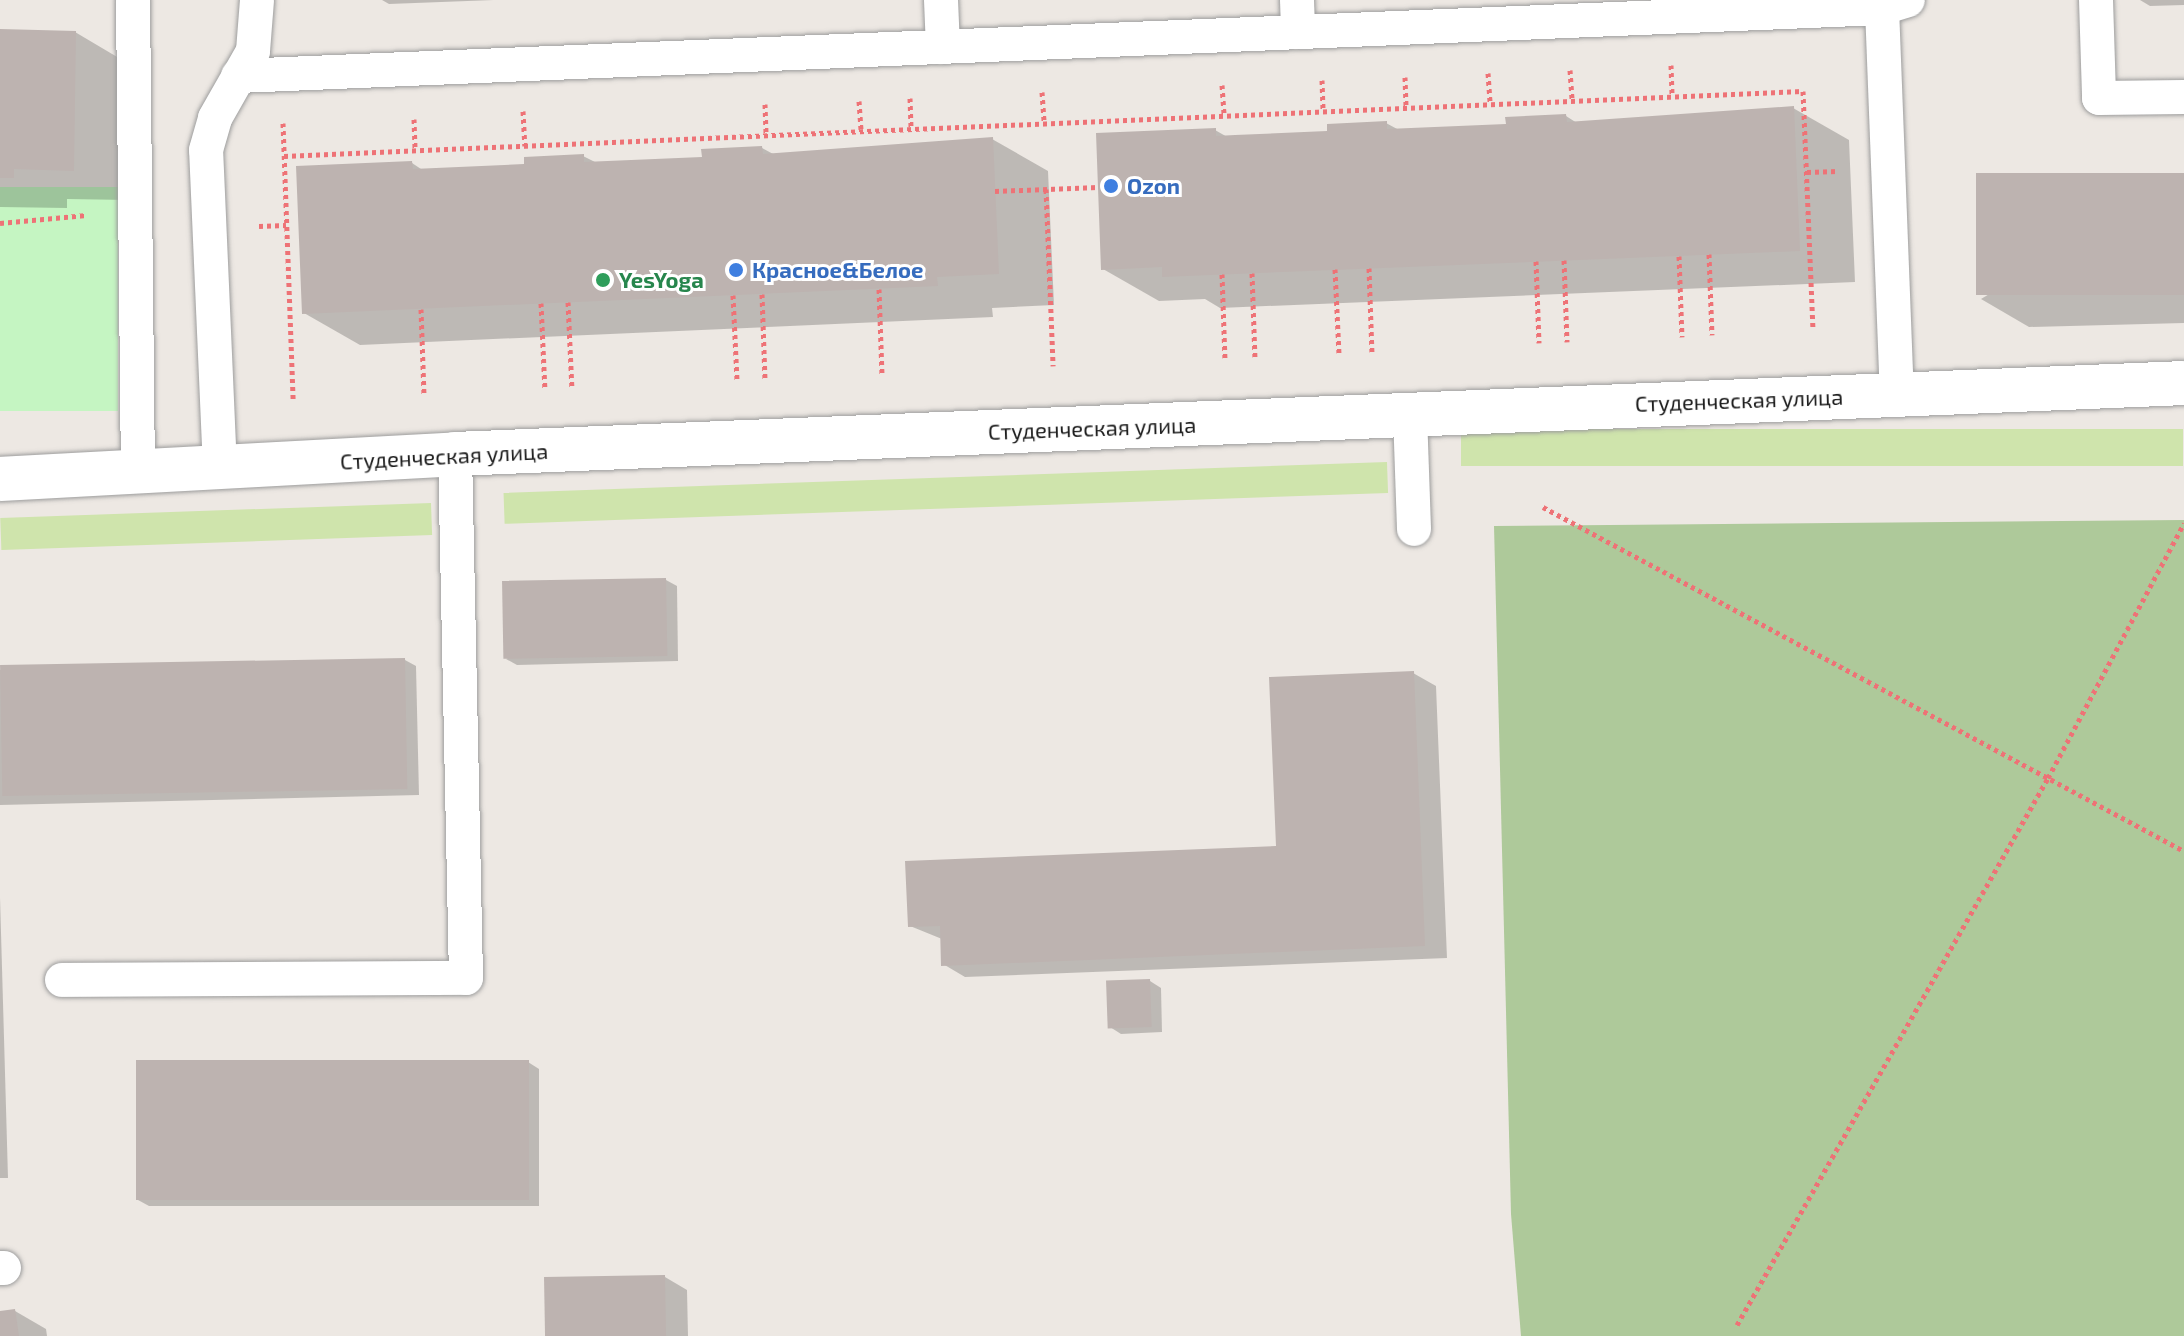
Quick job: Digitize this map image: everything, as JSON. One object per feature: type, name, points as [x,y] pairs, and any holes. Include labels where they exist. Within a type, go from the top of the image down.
[{"type":"street","name":"Студенческая улица","points":[[0,479],[138,474],[455,454],[2184,383]]},
{"type":"lane","points":[[133,0],[138,474]]},
{"type":"lane","points":[[220,469],[206,150],[215,118],[253,51],[257,0]]},
{"type":"lane","points":[[941,0],[943,47]]},
{"type":"lane","points":[[2096,0],[2099,98],[2184,97]]},
{"type":"lane","points":[[238,76],[943,47],[1297,16],[1895,4],[1897,393]]},
{"type":"lane","points":[[1410,414],[1414,529]]},
{"type":"lane","points":[[62,980],[466,978],[455,454]]},
{"type":"path","points":[[281,75],[293,402]]},
{"type":"path","points":[[284,156],[1803,91],[1813,330]]},
{"type":"path","points":[[995,191],[1098,187]]},
{"type":"path","points":[[1046,189],[1053,366]]},
{"type":"path","points":[[0,223],[135,210]]},
{"type":"path","points":[[1709,254],[1712,335]]},
{"type":"path","points":[[1679,256],[1682,337]]},
{"type":"path","points":[[1564,260],[1567,342]]},
{"type":"path","points":[[1536,261],[1539,343]]},
{"type":"path","points":[[1369,268],[1372,352]]},
{"type":"path","points":[[1335,269],[1339,353]]},
{"type":"path","points":[[1252,273],[1255,357]]},
{"type":"path","points":[[1222,274],[1225,358]]},
{"type":"path","points":[[879,289],[882,374]]},
{"type":"path","points":[[762,294],[765,380]]},
{"type":"path","points":[[733,295],[737,381]]},
{"type":"path","points":[[568,302],[572,389]]},
{"type":"path","points":[[541,303],[545,390]]},
{"type":"path","points":[[421,309],[424,396]]},
{"type":"path","points":[[1543,507],[2184,851]]},
{"type":"path","points":[[1737,1325],[2048,778],[2184,523]]},
{"type":"green space","points":[[0,187],[118,187],[118,411],[0,411]]},
{"type":"green space","points":[[1461,429],[2183,429],[2183,466],[1461,466]]},
{"type":"green space","points":[[1387,462],[1388,493],[505,524],[504,493]]},
{"type":"green space","points":[[431,503],[432,535],[1,550],[0,518]]},
{"type":"green space","points":[[2184,520],[2184,1336],[1521,1336],[1511,1214],[1494,526]]},
{"type":"building","points":[[0,29],[76,31],[74,171],[14,169],[14,178],[0,178]]},
{"type":"building","points":[[1794,106],[1800,251],[1162,277],[1162,267],[1101,270],[1096,133],[1216,128],[1216,136],[1327,131],[1327,124],[1387,121],[1387,129],[1506,124],[1505,117],[1566,114],[1567,122]]},
{"type":"building","points":[[993,137],[999,274],[937,277],[938,286],[302,314],[296,166],[412,161],[413,169],[524,164],[524,157],[584,154],[584,162],[702,157],[701,149],[762,146],[763,154]]},
{"type":"building","points":[[1976,173],[2184,173],[2184,295],[1976,295]]},
{"type":"building","points":[[666,578],[667,656],[503,659],[502,581]]},
{"type":"building","points":[[405,658],[407,789],[2,796],[0,665]]},
{"type":"building","points":[[1414,671],[1425,946],[941,966],[940,926],[908,927],[905,861],[1276,846],[1269,677]]},
{"type":"building","points":[[1150,979],[1152,1027],[1108,1029],[1106,981]]},
{"type":"building","points":[[136,1060],[529,1060],[529,1200],[136,1200]]},
{"type":"building","points":[[665,1275],[666,1336],[545,1336],[544,1277]]},
{"type":"building","points":[[15,1309],[19,1336],[0,1336],[0,1311]]},
{"type":"place","name":"Ozon","points":[[1111,186]]},
{"type":"place","name":"Красное&Белое","points":[[736,270]]},
{"type":"place","name":"YesYoga","points":[[603,280]]}]
